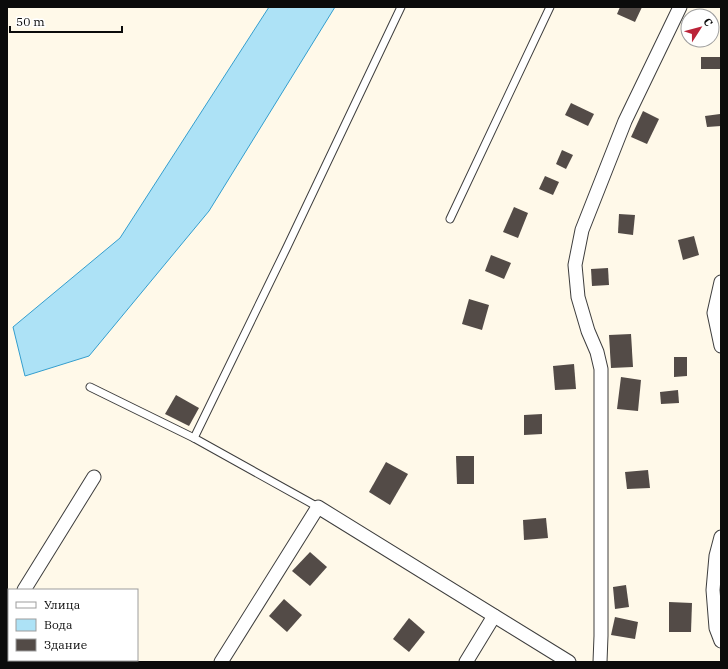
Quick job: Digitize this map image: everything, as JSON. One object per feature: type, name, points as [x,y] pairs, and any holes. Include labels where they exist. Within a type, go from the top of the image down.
[{"type":"street","points":[[600,662],[601,369],[597,352],[588,331],[578,297],[575,265],[582,230],[625,121],[680,7]]},
{"type":"street","points":[[721,282],[714,313],[721,346]]},
{"type":"street","points":[[25,589],[94,477]]},
{"type":"street","points":[[221,662],[318,507],[569,662]]},
{"type":"street","points":[[721,536],[716,556],[713,590],[716,628],[721,640]]},
{"type":"street","points":[[466,662],[494,616]]},
{"type":"lane","points":[[194,438],[401,7]]},
{"type":"lane","points":[[450,219],[550,7]]},
{"type":"lane","points":[[90,387],[194,438],[318,507]]},
{"type":"water","points":[[269,7],[335,7],[209,211],[89,356],[25,376],[13,327],[120,238]]},
{"type":"building","points":[[620,7],[642,7],[635,22],[617,14]]},
{"type":"building","points":[[701,57],[721,57],[721,69],[701,69]]},
{"type":"building","points":[[571,103],[594,114],[588,126],[565,115]]},
{"type":"building","points":[[643,111],[659,119],[647,144],[631,137]]},
{"type":"building","points":[[720,114],[721,126],[707,127],[705,116]]},
{"type":"building","points":[[562,150],[573,155],[566,169],[556,164]]},
{"type":"building","points":[[545,176],[559,182],[553,195],[539,189]]},
{"type":"building","points":[[514,207],[528,213],[518,238],[503,232]]},
{"type":"building","points":[[619,214],[635,215],[633,235],[618,233]]},
{"type":"building","points":[[694,236],[699,255],[683,260],[678,240]]},
{"type":"building","points":[[491,255],[511,263],[504,279],[485,271]]},
{"type":"building","points":[[608,268],[609,285],[592,286],[591,269]]},
{"type":"building","points":[[469,299],[489,305],[482,330],[462,324]]},
{"type":"building","points":[[631,334],[633,367],[611,368],[609,335]]},
{"type":"building","points":[[674,357],[687,357],[687,376],[674,377]]},
{"type":"building","points":[[574,364],[576,389],[555,390],[553,366]]},
{"type":"building","points":[[621,377],[641,380],[638,411],[617,409]]},
{"type":"building","points":[[678,390],[679,403],[661,404],[660,392]]},
{"type":"building","points":[[176,395],[199,408],[189,426],[165,414]]},
{"type":"building","points":[[542,414],[542,434],[524,435],[524,415]]},
{"type":"building","points":[[456,456],[474,456],[474,484],[457,484]]},
{"type":"building","points":[[386,462],[408,474],[390,505],[369,492]]},
{"type":"building","points":[[648,470],[650,488],[627,489],[625,472]]},
{"type":"building","points":[[546,518],[548,538],[524,540],[523,520]]},
{"type":"building","points":[[310,552],[327,567],[310,586],[292,571]]},
{"type":"building","points":[[626,585],[629,607],[615,609],[613,587]]},
{"type":"building","points":[[284,599],[302,615],[287,632],[269,616]]},
{"type":"building","points":[[669,602],[692,603],[691,632],[669,632]]},
{"type":"building","points":[[615,617],[638,622],[635,639],[611,635]]},
{"type":"building","points":[[409,618],[425,632],[409,652],[393,639]]}]
